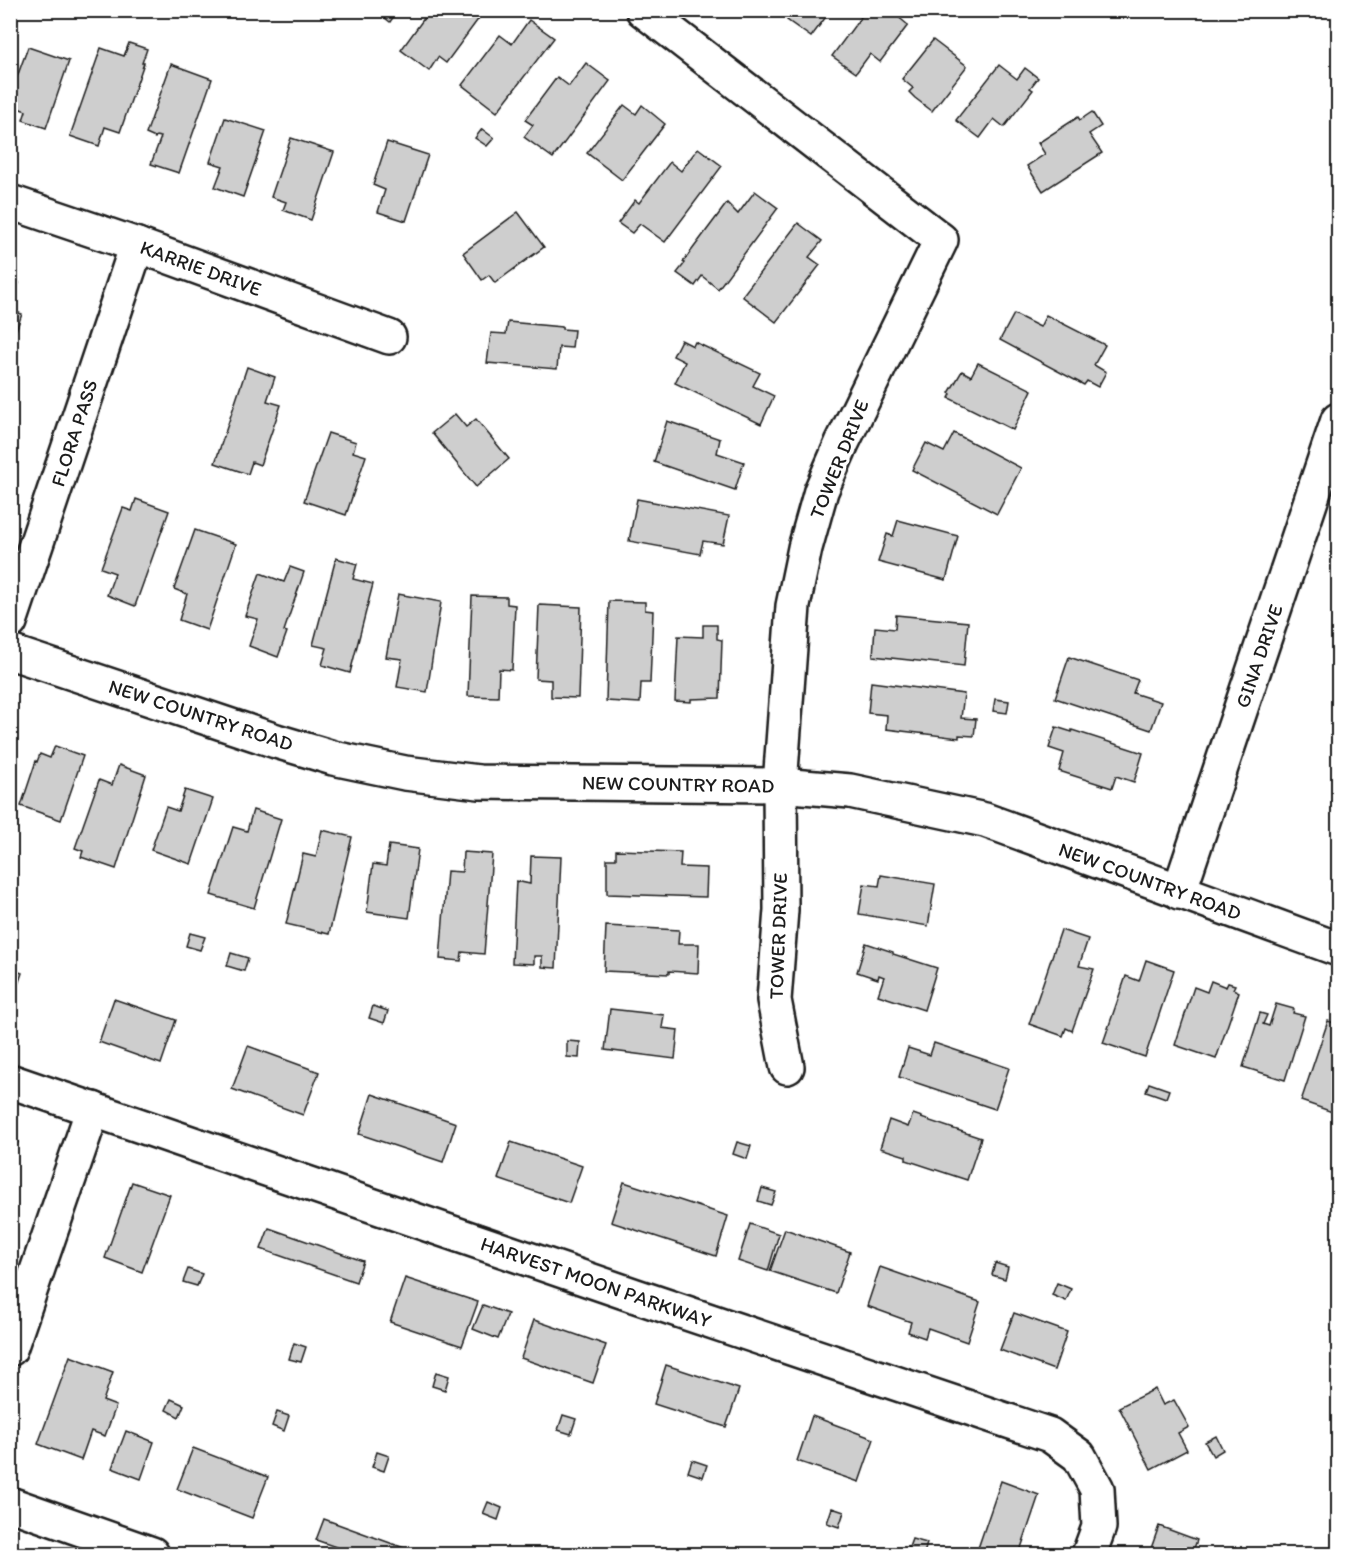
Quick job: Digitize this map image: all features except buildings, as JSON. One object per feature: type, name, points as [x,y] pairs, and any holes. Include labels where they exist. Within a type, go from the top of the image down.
[{"type":"street","name":"TOWER DRIVE","points":[[643,10],[941,240],[821,491],[805,548],[793,606],[780,785],[781,910],[774,1000],[787,1067]]},
{"type":"street","name":"KARRIE DRIVE","points":[[10,202],[137,245],[389,337]]},
{"type":"street","name":"FLORA PASS","points":[[10,622],[137,245]]},
{"type":"street","name":"GINA DRIVE","points":[[1179,892],[1326,494],[1338,420]]},
{"type":"street","name":"NEW COUNTRY ROAD","points":[[10,652],[276,741],[333,758],[405,773],[479,782],[780,785],[850,790],[986,820],[1338,949]]},
{"type":"street","name":"HARVEST MOON PARKWAY","points":[[10,1081],[636,1296],[1050,1435],[1078,1456],[1097,1490],[1099,1527],[1089,1554]]},
{"type":"street","points":[[10,1349],[93,1109]]},
{"type":"street","points":[[10,1504],[152,1554]]}]
